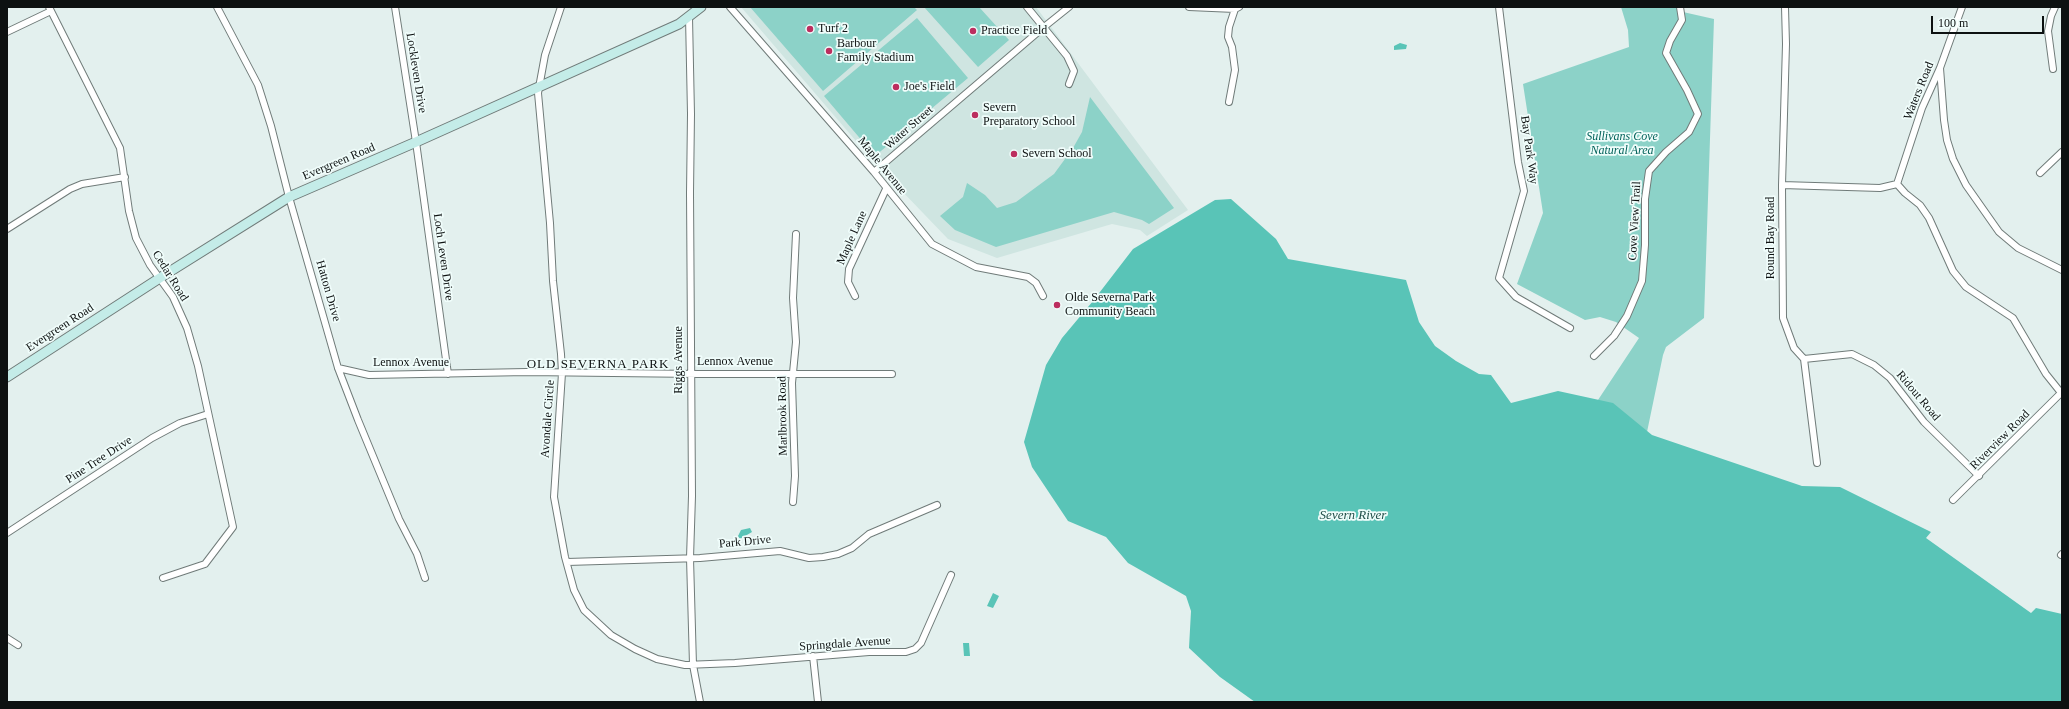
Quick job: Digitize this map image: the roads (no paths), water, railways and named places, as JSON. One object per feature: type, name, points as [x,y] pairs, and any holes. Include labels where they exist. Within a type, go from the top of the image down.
[{"type":"street","name":"Hatton Drive","points":[[217,7],[258,85],[271,126],[289,197],[338,368],[358,420],[417,554],[425,578]]},
{"type":"street","name":"Lockleven Drive","points":[[395,7],[416,142]]},
{"type":"street","name":"Avondale Circle","points":[[561,7],[545,55],[538,93],[562,373],[554,497],[567,562],[579,602],[590,617],[618,639],[650,656],[673,663],[693,665]]},
{"type":"street","name":"Evergreen Road","points":[[7,377],[159,278],[289,197],[540,87],[679,24],[689,18],[701,7]]},
{"type":"street","name":"Maple Avenue","points":[[730,7],[874,172],[886,189],[932,244],[976,267],[1028,277],[1036,283],[1043,296]]},
{"type":"street","points":[[1027,7],[1068,56],[1074,71],[1069,84]]},
{"type":"street","name":"Water Street","points":[[874,172],[1069,7]]},
{"type":"street","points":[[1189,7],[1237,8],[1229,26],[1228,37],[1232,47],[1235,70],[1228,102]]},
{"type":"street","name":"Bay Park Way","points":[[1499,7],[1518,162],[1524,191],[1500,278],[1516,297],[1570,328]]},
{"type":"street","name":"Cove View Trail","points":[[1594,356],[1614,336],[1627,316],[1642,281],[1645,245],[1645,200],[1649,171],[1666,152],[1689,132],[1698,114],[1688,90],[1666,53],[1670,41],[1682,20],[1680,7]]},
{"type":"street","name":"Round Bay Road","points":[[1785,7],[1786,44],[1782,185],[1782,318],[1794,348],[1804,359],[1817,463]]},
{"type":"street","name":"Waters Road","points":[[1897,184],[1922,108],[1940,68],[1962,7]]},
{"type":"street","points":[[2053,69],[2048,32],[2051,16],[2055,7]]},
{"type":"street","points":[[7,32],[50,9]]},
{"type":"street","name":"Cedar Road","points":[[50,9],[120,148],[129,211],[136,238],[159,278],[173,297],[187,328],[198,366],[233,527],[205,564],[163,578]]},
{"type":"street","name":"Riggs Avenue","points":[[689,18],[691,114],[690,374],[692,496],[690,558],[693,665],[700,702]]},
{"type":"street","points":[[1940,68],[1947,140],[1953,159],[1966,185],[1999,232],[2018,248],[2062,270]]},
{"type":"street","name":"Loch Leven Drive","points":[[416,142],[448,374]]},
{"type":"street","points":[[2040,173],[2062,152]]},
{"type":"street","points":[[7,230],[70,189],[82,184],[125,177]]},
{"type":"street","points":[[1782,185],[1880,188],[1897,184],[1929,218],[1953,271],[1966,287],[2012,318],[2046,374],[2062,394]]},
{"type":"street","name":"Maple Lane","points":[[855,296],[848,282],[849,269],[886,189]]},
{"type":"street","name":"Marlbrook Road","points":[[794,502],[795,476],[793,425],[796,342],[793,293],[796,234]]},
{"type":"street","name":"Ridout Road","points":[[1804,359],[1852,354],[1874,365],[1890,378],[1924,422],[1979,476]]},
{"type":"street","name":"Lennox Avenue","points":[[338,368],[369,375],[527,372],[892,374]]},
{"type":"street","name":"Riverview Road","points":[[1953,500],[2062,394]]},
{"type":"street","name":"Pine Tree Drive","points":[[7,533],[152,438],[180,423],[208,414]]},
{"type":"street","name":"Park Drive","points":[[567,562],[690,558],[780,551],[809,558],[823,558],[852,548],[869,534],[937,505]]},
{"type":"street","name":"Springdale Avenue","points":[[693,665],[869,652],[906,652],[915,648],[928,628],[951,575]]},
{"type":"street","points":[[7,638],[18,646]]},
{"type":"street","points":[[813,656],[818,702]]},
{"type":"water","points":[[1400,43],[1407,45],[1406,49],[1394,50],[1394,46]]},
{"type":"water","name":"Severn River","points":[[1231,199],[1276,239],[1288,259],[1406,280],[1419,322],[1435,346],[1456,361],[1479,374],[1491,375],[1511,403],[1558,391],[1613,403],[1652,435],[1802,486],[1840,487],[1931,532],[1926,538],[2031,613],[2036,608],[2062,614],[2062,702],[1255,702],[1220,677],[1189,648],[1191,611],[1186,596],[1128,563],[1106,537],[1068,521],[1032,467],[1024,442],[1046,365],[1062,338],[1133,249],[1215,200]]},
{"type":"water","points":[[750,528],[752,532],[740,539],[738,536],[741,530]]},
{"type":"water","points":[[993,593],[999,596],[993,608],[987,606]]},
{"type":"water","points":[[963,643],[969,643],[970,656],[964,656]]},
{"type":"place","name":"Turf 2","points":[[810,29]]},
{"type":"place","name":"Practice Field","points":[[973,31]]},
{"type":"place","name":"Barbour Family Stadium","points":[[829,51]]},
{"type":"place","name":"Joe's Field","points":[[896,87]]},
{"type":"place","name":"Severn Preparatory School","points":[[975,115]]},
{"type":"place","name":"Severn School","points":[[1014,154]]},
{"type":"place","name":"Olde Severna Park Community Beach","points":[[1057,305]]},
{"type":"district","name":"OLD SEVERNA PARK","points":[[598,365]]},
{"type":"park label","name":"Sullivans Cove Natural Area","points":[[1622,144]]}]
